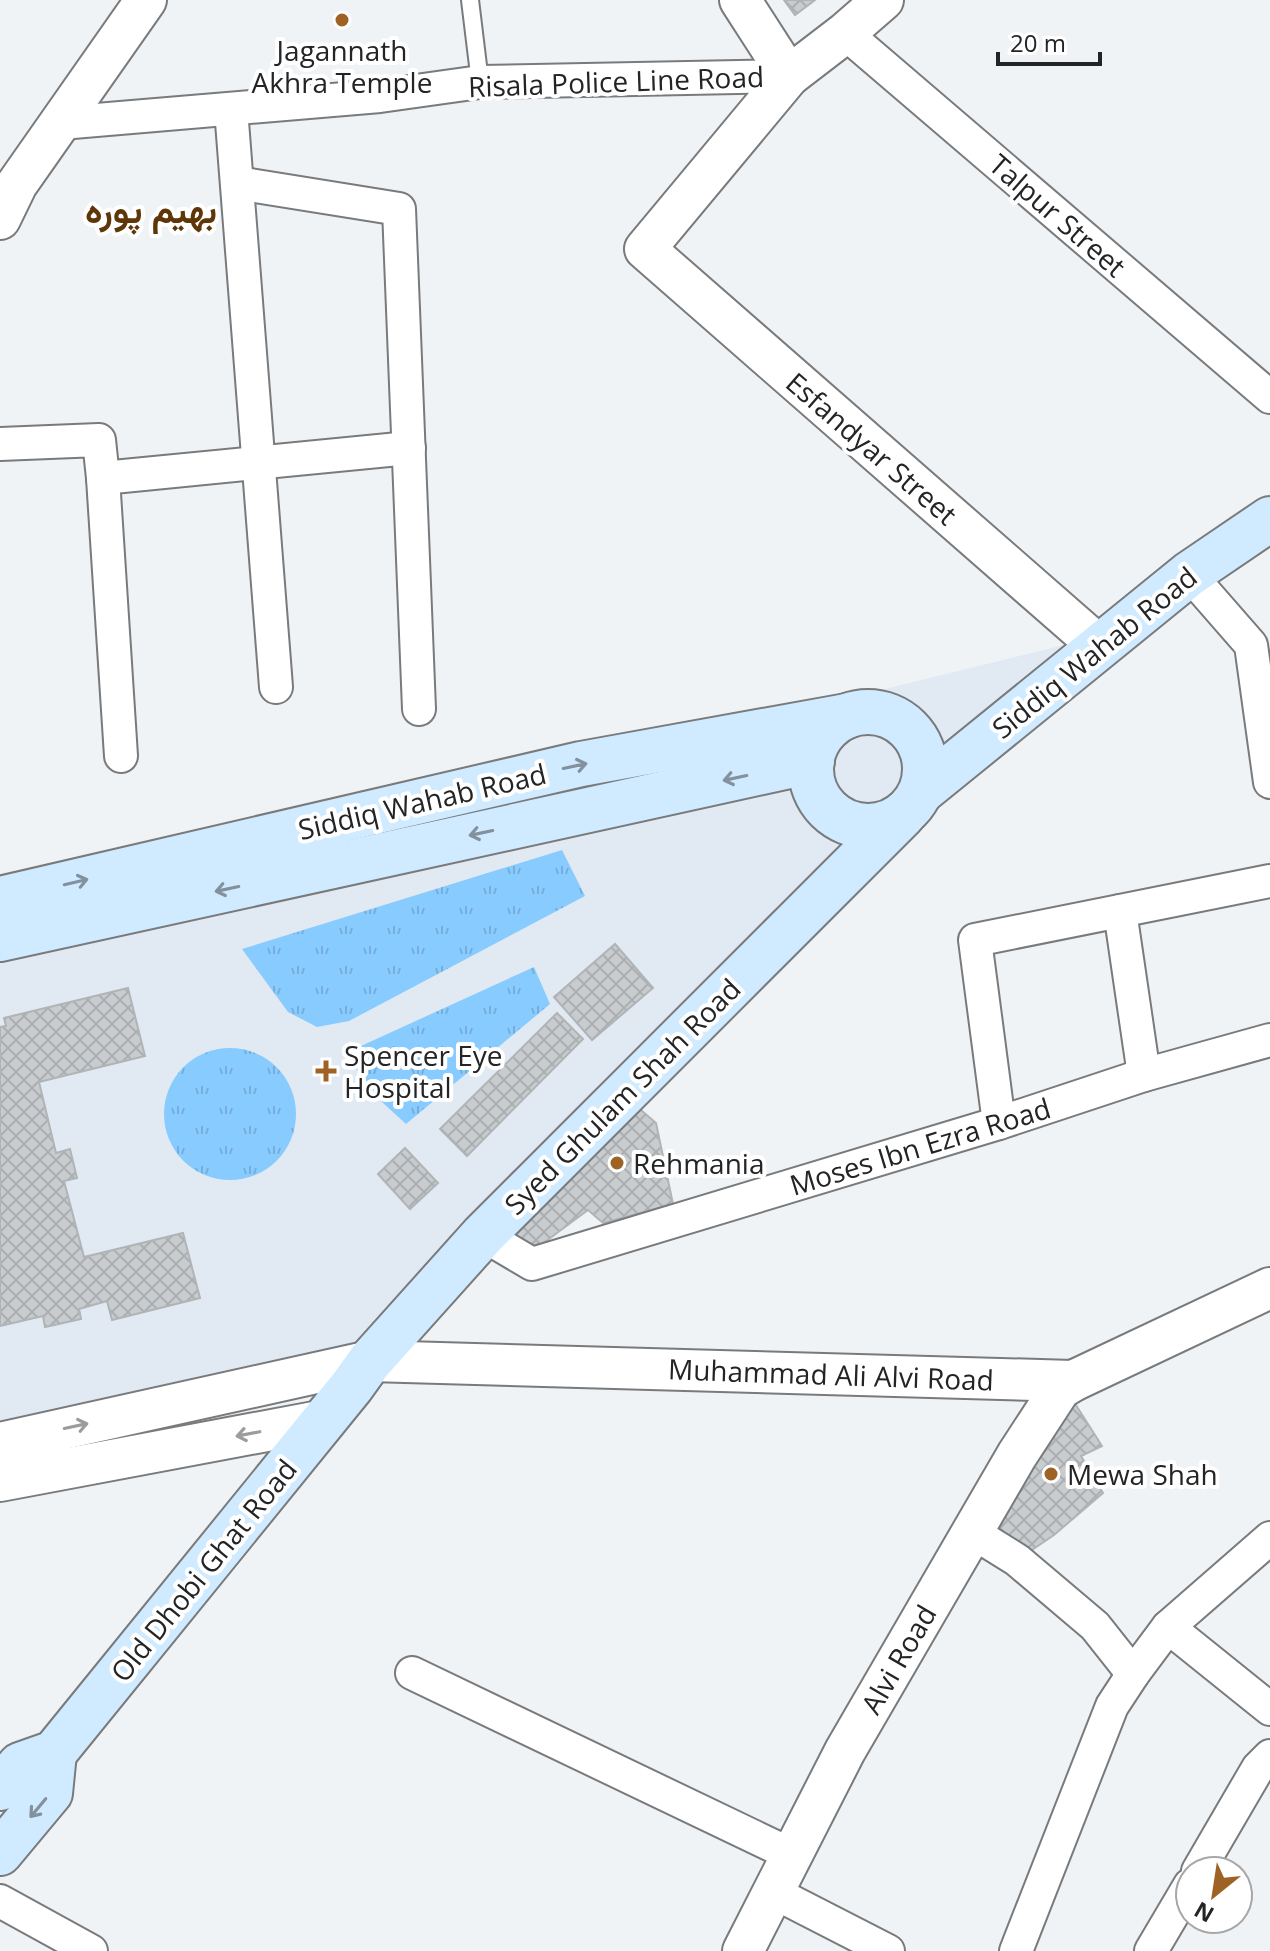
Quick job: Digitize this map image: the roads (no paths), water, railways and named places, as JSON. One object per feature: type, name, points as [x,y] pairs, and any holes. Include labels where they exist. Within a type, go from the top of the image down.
[{"type":"main road","name":"Siddiq Wahab Road","points":[[912,803],[1189,574],[1270,519]]},
{"type":"main road","points":[[861,712],[891,716],[914,734],[922,748],[926,762],[925,777],[912,803],[891,822],[876,826],[846,822],[833,814],[815,791],[811,776],[815,747],[833,724],[847,716],[861,712]]},
{"type":"main road","name":"Siddiq Wahab Road","points":[[0,899],[581,764],[847,716]]},
{"type":"main road","name":"Siddiq Wahab Road","points":[[0,939],[812,761]]},
{"type":"main road","name":"Syed Ghulam Shah Road","points":[[361,1374],[483,1235],[912,803]]},
{"type":"main road","name":"Old Dhobi Ghat Road","points":[[0,1788],[20,1765],[54,1753],[361,1374]]},
{"type":"main road","points":[[0,1853],[50,1793],[54,1753]]},
{"type":"street","points":[[0,219],[9,182],[61,123],[146,0]]},
{"type":"street","points":[[740,0],[789,76],[883,0]]},
{"type":"street","name":"Talpur Street","points":[[845,33],[1270,397]]},
{"type":"street","name":"Risala Police Line Road","points":[[61,123],[380,96],[480,82],[789,76]]},
{"type":"street","name":"Esfandyar Street","points":[[789,76],[645,249],[1099,646]]},
{"type":"street","points":[[231,109],[276,687]]},
{"type":"street","points":[[237,183],[399,209],[419,709]]},
{"type":"street","points":[[0,444],[99,440],[121,756]]},
{"type":"street","points":[[103,478],[409,448]]},
{"type":"street","points":[[1189,574],[1260,644],[1270,782]]},
{"type":"street","points":[[999,1123],[975,940],[1270,881]]},
{"type":"street","points":[[1120,911],[1144,1075]]},
{"type":"street","name":"Moses Ibn Ezra Road","points":[[483,1235],[532,1264],[999,1123],[1144,1075],[1270,1040]]},
{"type":"street","name":"Muhammad Ali Alvi Road","points":[[0,1443],[361,1374],[1073,1381],[1270,1288]]},
{"type":"street","name":"Alvi Road","points":[[743,1951],[845,1751],[1017,1455],[1060,1389],[1073,1381]]},
{"type":"street","points":[[0,1481],[325,1420]]},
{"type":"street","points":[[972,1532],[1017,1560],[1095,1626],[1133,1674]]},
{"type":"street","points":[[1016,1951],[1112,1706],[1168,1627],[1270,1538]]},
{"type":"street","points":[[1168,1627],[1270,1709]]},
{"type":"street","points":[[412,1673],[792,1855]]},
{"type":"street","points":[[1207,1855],[1258,1768],[1270,1756]]},
{"type":"street","points":[[773,1892],[888,1951]]},
{"type":"street","points":[[0,1901],[91,1951]]},
{"type":"street","points":[[1151,1951],[1174,1912]]},
{"type":"lane","points":[[470,0],[480,82]]},
{"type":"place","name":"Jagannath Akhra Temple","points":[[342,20]]},
{"type":"place","name":"Spencer Eye Hospital","points":[[326,1071]]},
{"type":"place","name":"Rehmania","points":[[617,1163]]},
{"type":"place","name":"Mewa Shah","points":[[1051,1474]]},
{"type":"district","name":"بھیم پورہ","points":[[151,209]]}]
